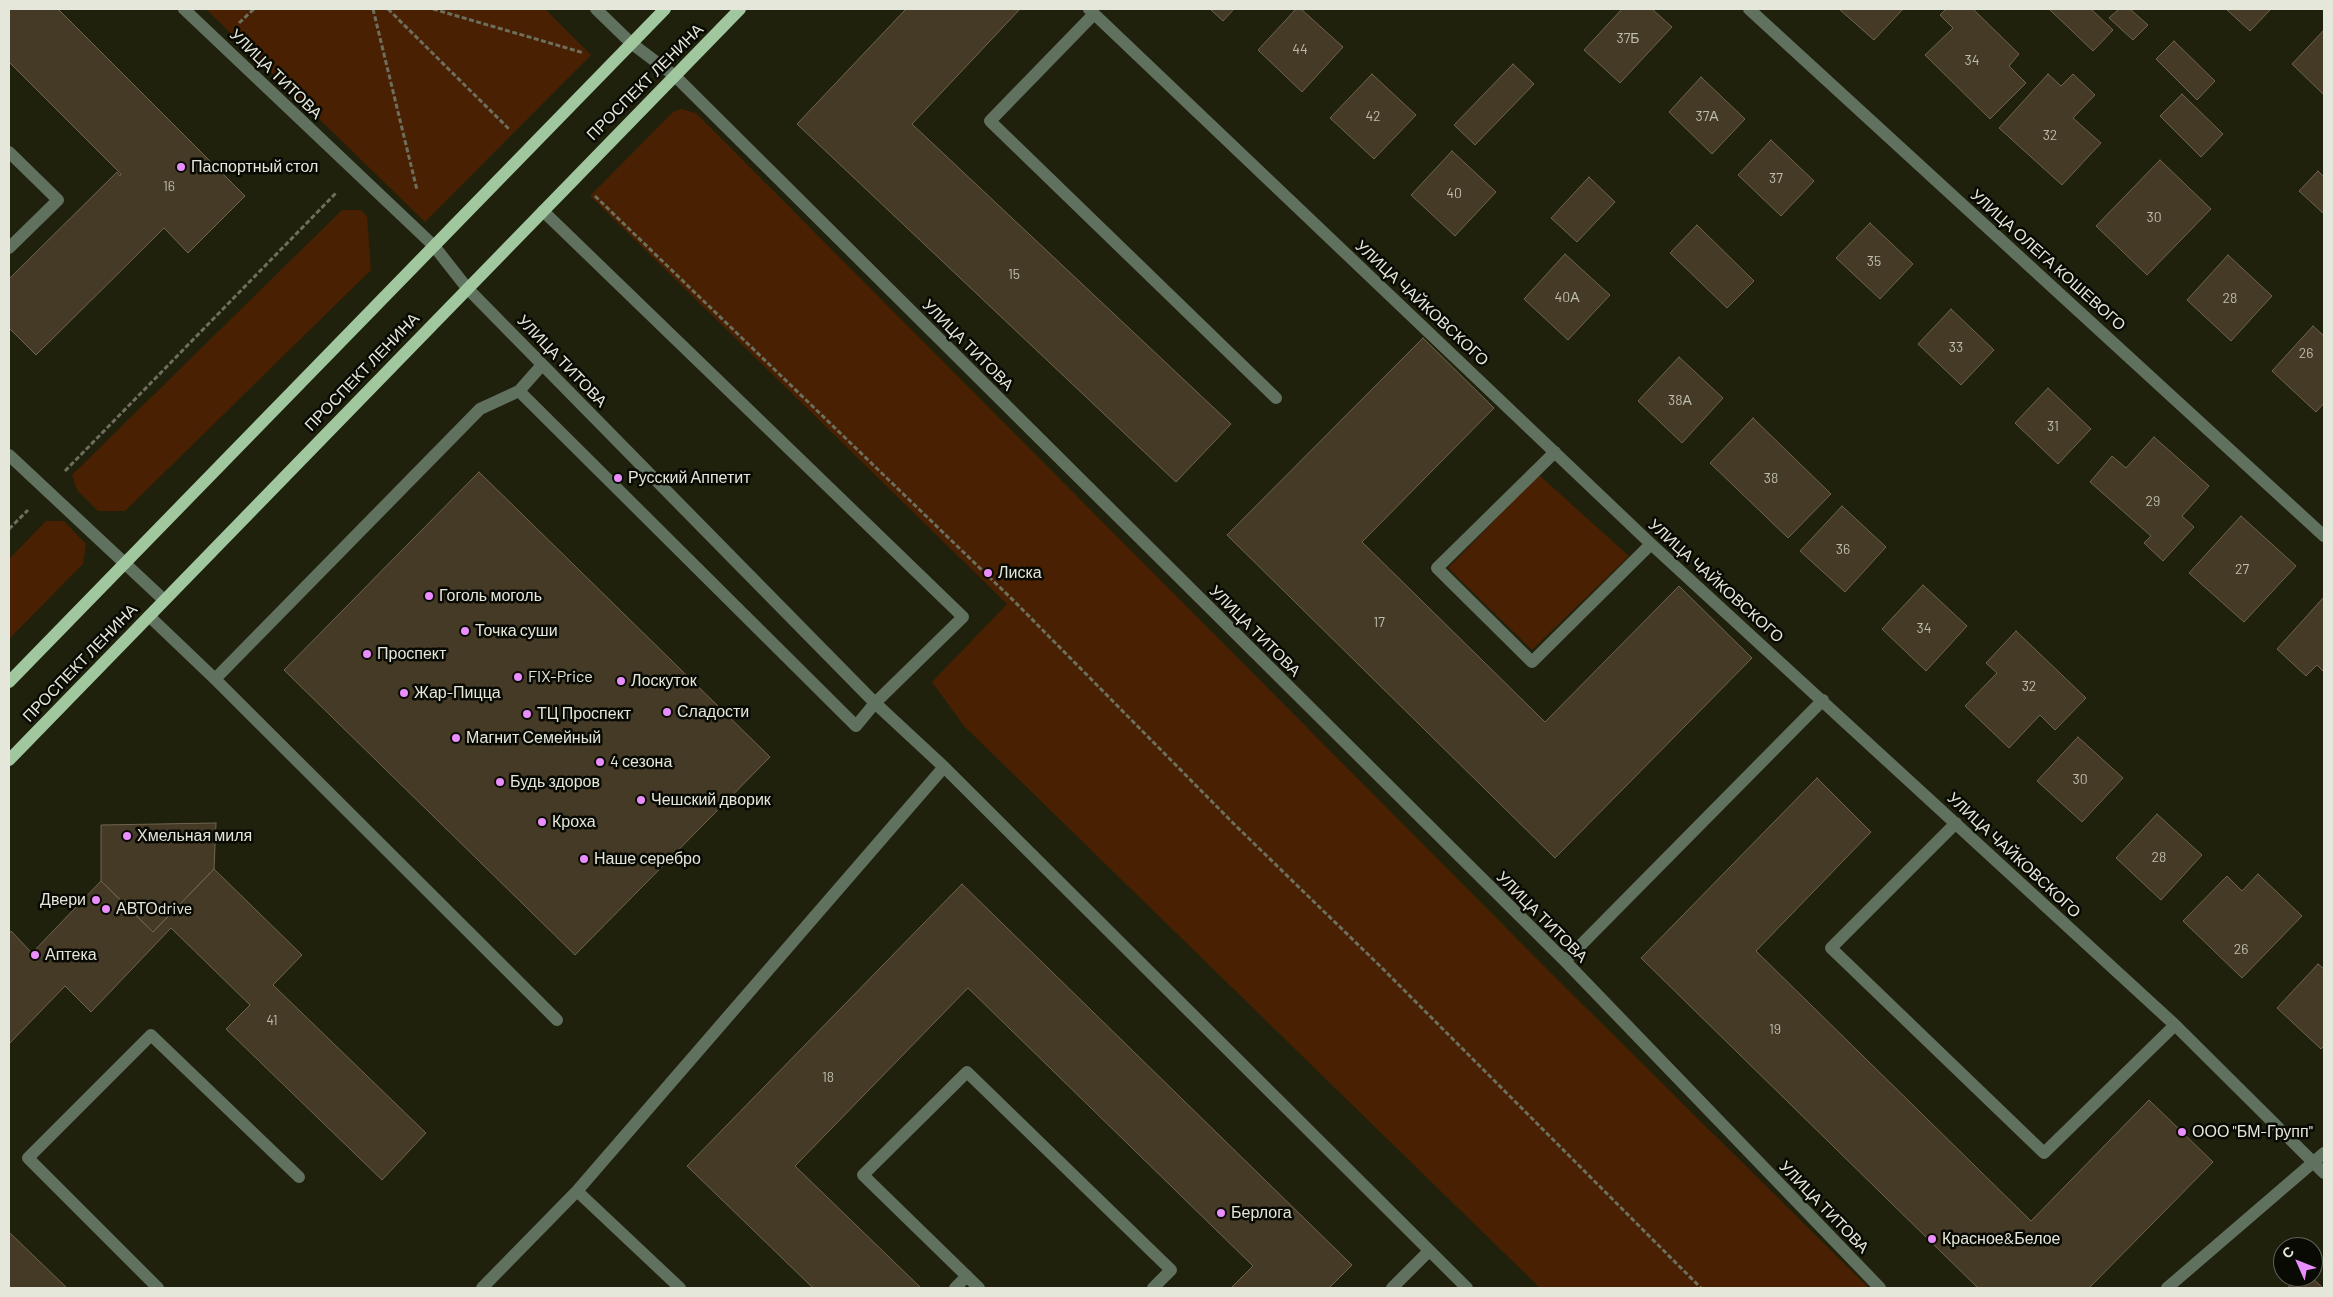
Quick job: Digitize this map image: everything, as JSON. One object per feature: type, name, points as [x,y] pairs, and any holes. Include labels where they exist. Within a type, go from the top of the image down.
[{"type":"main road","points":[[9,682],[664,9]]},
{"type":"main road","name":"ПРОСПЕКТ ЛЕНИНА","points":[[9,760],[575,176],[740,9]]},
{"type":"street","name":"УЛИЦА ТИТОВА","points":[[184,9],[434,246],[467,288],[875,703],[944,767],[1467,1288]]},
{"type":"street","name":"УЛИЦА ТИТОВА","points":[[596,9],[631,43],[675,76],[1565,961],[1880,1288]]},
{"type":"street","name":"УЛИЦА ОЛЕГА КОШЕВОГО","points":[[1749,9],[2324,536]]},
{"type":"street","points":[[1091,12],[990,121],[1276,398]]},
{"type":"street","name":"УЛИЦА ЧАЙКОВСКОГО","points":[[1091,12],[1651,544],[1823,700],[2175,1026],[2324,1174]]},
{"type":"street","points":[[9,152],[58,200],[9,248]]},
{"type":"street","points":[[519,391],[856,726],[875,703],[963,617],[542,211]]},
{"type":"street","points":[[216,679],[480,409],[519,391],[542,365]]},
{"type":"street","points":[[1555,452],[1437,568],[1532,662],[1651,544]]},
{"type":"street","points":[[9,455],[164,600]]},
{"type":"street","points":[[149,616],[216,679],[557,1020]]},
{"type":"street","points":[[1565,961],[1823,700]]},
{"type":"street","points":[[482,1288],[577,1192],[944,767]]},
{"type":"street","points":[[1956,823],[1831,948],[2044,1154],[2175,1026]]},
{"type":"street","points":[[158,1288],[28,1158],[150,1035],[299,1177]]},
{"type":"street","points":[[979,1288],[863,1174],[967,1072],[1171,1270],[1153,1288]]},
{"type":"street","points":[[2167,1288],[2324,1153]]},
{"type":"street","points":[[577,1192],[680,1288]]},
{"type":"street","points":[[1392,1288],[1429,1251]]},
{"type":"street","points":[[955,1288],[967,1276]]},
{"type":"path","points":[[236,27],[254,9]]},
{"type":"path","points":[[373,9],[418,193]]},
{"type":"path","points":[[388,9],[513,133]]},
{"type":"path","points":[[433,9],[591,55]]},
{"type":"path","points":[[575,176],[1015,602],[1236,826],[1380,966],[1701,1288]]},
{"type":"path","points":[[9,529],[337,192]]},
{"type":"shaded area","points":[[206,9],[545,9],[591,55],[425,222]]},
{"type":"shaded area","points":[[681,109],[696,113],[1559,981],[1869,1288],[1540,1288],[964,726],[932,682],[1007,604],[590,196],[673,112]]},
{"type":"shaded area","points":[[342,210],[361,210],[367,216],[371,270],[125,511],[98,511],[77,490],[72,475]]},
{"type":"shaded area","points":[[1539,475],[1629,556],[1532,650],[1448,568]]},
{"type":"shaded area","points":[[46,521],[64,521],[86,544],[83,564],[9,639],[9,559]]},
{"type":"building","points":[[9,9],[58,9],[245,196],[188,253],[164,228],[36,355],[9,328],[9,279],[117,172],[120,176],[121,174],[9,62]]},
{"type":"building","points":[[906,9],[1020,9],[912,124],[1231,424],[1176,482],[797,124]]},
{"type":"building","points":[[1210,9],[1234,9],[1223,21]]},
{"type":"building","points":[[1296,9],[1301,9],[1343,47],[1302,92],[1258,50]]},
{"type":"building","points":[[1622,9],[1652,9],[1672,27],[1620,83],[1584,50]]},
{"type":"building","points":[[1839,9],[1903,9],[1874,40]]},
{"type":"building","points":[[1946,9],[1973,9],[2019,54],[2009,66],[2026,83],[1990,119],[1925,55],[1953,28],[1940,15]]},
{"type":"building","points":[[2049,9],[2091,9],[2113,30],[2093,51]]},
{"type":"building","points":[[2119,9],[2130,9],[2148,25],[2133,40],[2109,18]]},
{"type":"building","points":[[2226,9],[2271,9],[2250,31]]},
{"type":"building","points":[[2324,30],[2324,95],[2292,64]]},
{"type":"building","points":[[2174,41],[2215,81],[2197,100],[2156,59]]},
{"type":"building","points":[[1513,64],[1534,84],[1475,145],[1454,125]]},
{"type":"building","points":[[1372,74],[1416,115],[1374,159],[1330,118]]},
{"type":"building","points":[[2048,74],[2061,86],[2073,74],[2095,95],[2073,118],[2101,143],[2062,185],[1999,128]]},
{"type":"building","points":[[1701,77],[1745,119],[1712,154],[1669,112]]},
{"type":"building","points":[[2182,94],[2223,134],[2201,157],[2160,116]]},
{"type":"building","points":[[1771,140],[1814,181],[1781,216],[1738,175]]},
{"type":"building","points":[[1452,151],[1496,192],[1455,236],[1411,195]]},
{"type":"building","points":[[2160,160],[2211,209],[2147,275],[2096,226]]},
{"type":"building","points":[[2318,171],[2324,177],[2324,214],[2299,191]]},
{"type":"building","points":[[1589,177],[1615,202],[1577,242],[1551,218]]},
{"type":"building","points":[[1870,223],[1913,264],[1880,299],[1836,258]]},
{"type":"building","points":[[1697,225],[1754,281],[1727,308],[1670,253]]},
{"type":"building","points":[[1565,254],[1610,295],[1568,340],[1524,299]]},
{"type":"building","points":[[2228,255],[2272,296],[2231,341],[2187,300]]},
{"type":"building","points":[[1951,309],[1994,350],[1961,385],[1918,344]]},
{"type":"building","points":[[2313,326],[2324,336],[2324,403],[2316,412],[2272,371]]},
{"type":"building","points":[[1423,338],[1494,408],[1362,542],[1545,722],[1679,586],[1752,658],[1555,858],[1227,535]]},
{"type":"building","points":[[1679,357],[1723,398],[1682,443],[1638,401]]},
{"type":"building","points":[[2048,388],[2091,429],[2058,464],[2015,423]]},
{"type":"building","points":[[1753,418],[1831,494],[1788,538],[1710,463]]},
{"type":"building","points":[[2154,437],[2209,486],[2182,516],[2194,527],[2163,561],[2144,543],[2151,536],[2090,482],[2112,456],[2126,468]]},
{"type":"building","name":"ТЦ Проспект","points":[[479,472],[770,757],[575,955],[284,670]]},
{"type":"building","points":[[1842,506],[1886,547],[1845,592],[1800,551]]},
{"type":"building","points":[[2241,516],[2296,566],[2244,622],[2189,573]]},
{"type":"building","points":[[1923,585],[1967,626],[1926,671],[1882,629]]},
{"type":"building","points":[[2324,597],[2324,672],[2317,665],[2306,676],[2277,649]]},
{"type":"building","points":[[2016,631],[2086,698],[2055,730],[2040,715],[2009,748],[1965,706],[1997,673],[1986,663]]},
{"type":"building","points":[[2078,737],[2123,778],[2082,822],[2037,781]]},
{"type":"building","points":[[1817,778],[1871,832],[1756,951],[2031,1221],[2149,1100],[2213,1162],[2089,1288],[1978,1288],[1641,958]]},
{"type":"building","points":[[2157,814],[2202,855],[2161,900],[2116,858]]},
{"type":"building","points":[[216,823],[214,869],[153,932],[101,881],[101,825]]},
{"type":"building","points":[[214,869],[302,955],[273,985],[426,1133],[382,1180],[226,1029],[250,1005],[171,928],[91,1012],[65,986],[9,1044],[9,934],[11,931],[32,953],[101,881],[153,932]]},
{"type":"building","points":[[2258,874],[2302,916],[2242,978],[2183,921],[2227,876],[2242,891]]},
{"type":"building","points":[[962,884],[1352,1265],[1329,1288],[1231,1288],[1253,1266],[968,988],[795,1166],[921,1288],[813,1288],[687,1166]]},
{"type":"building","points":[[2318,964],[2324,969],[2324,1046],[2321,1049],[2277,1008]]},
{"type":"building","points":[[9,1232],[67,1288],[9,1288]]},
{"type":"building","points":[[2322,1287],[2323,1288],[2287,1288]]},
{"type":"place","name":"Паспортный стол","points":[[181,167]]},
{"type":"place","name":"Русский Аппетит","points":[[618,478]]},
{"type":"place","name":"Лиска","points":[[988,573]]},
{"type":"place","name":"Гоголь моголь","points":[[429,596]]},
{"type":"place","name":"Точка суши","points":[[465,631]]},
{"type":"place","name":"Проспект","points":[[367,654]]},
{"type":"place","name":"FIX-Price","points":[[518,677]]},
{"type":"place","name":"Лоскуток","points":[[621,681]]},
{"type":"place","name":"Жар-Пицца","points":[[404,693]]},
{"type":"place","name":"Сладости","points":[[667,712]]},
{"type":"place","name":"ТЦ Проспект","points":[[527,714]]},
{"type":"place","name":"Магнит Семейный","points":[[456,738]]},
{"type":"place","name":"4 сезона","points":[[600,762]]},
{"type":"place","name":"Будь здоров","points":[[500,782]]},
{"type":"place","name":"Чешский дворик","points":[[641,800]]},
{"type":"place","name":"Кроха","points":[[542,822]]},
{"type":"place","name":"Хмельная миля","points":[[127,836]]},
{"type":"place","name":"Наше серебро","points":[[584,859]]},
{"type":"place","name":"Двери","points":[[96,900]]},
{"type":"place","name":"АВТОdrive","points":[[106,909]]},
{"type":"place","name":"Аптека","points":[[35,955]]},
{"type":"place","name":"ООО \"БМ-Групп\"","points":[[2182,1132]]},
{"type":"place","name":"Берлога","points":[[1221,1213]]},
{"type":"place","name":"Красное&Белое","points":[[1932,1239]]}]
